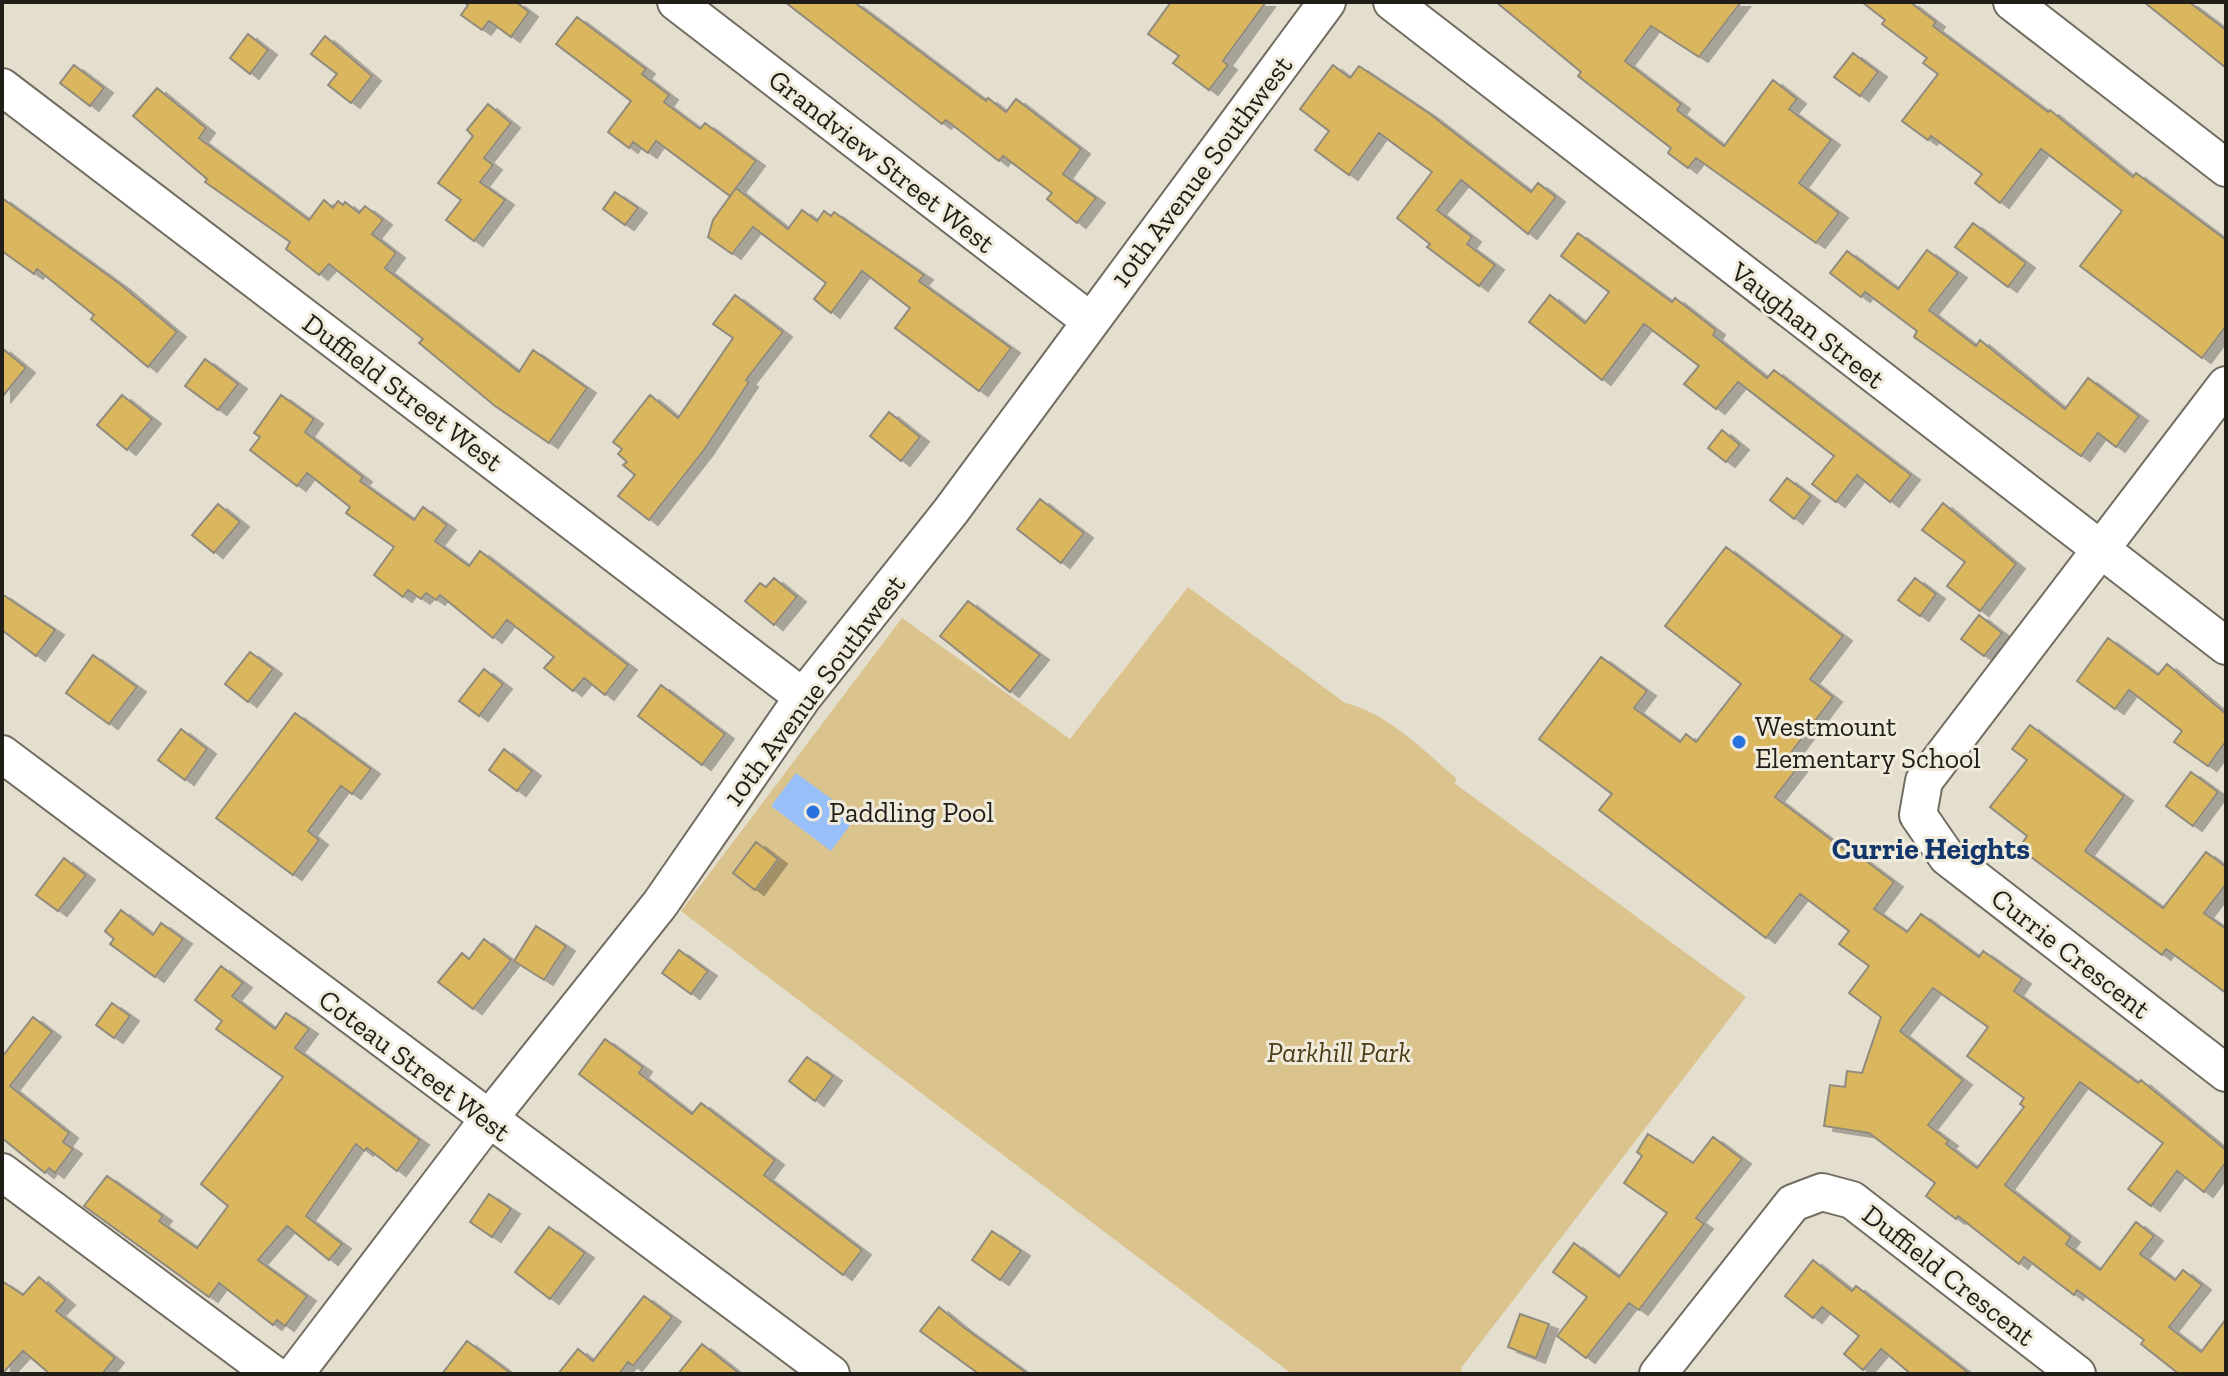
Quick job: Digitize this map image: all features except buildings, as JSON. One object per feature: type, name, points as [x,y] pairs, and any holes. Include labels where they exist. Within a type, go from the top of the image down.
[{"type":"street","name":"Grandview Street West","points":[[676,2],[1089,320]]},
{"type":"street","name":"10th Avenue Southwest","points":[[295,1374],[488,1120],[660,904],[803,697],[951,511],[1089,320],[1327,2]]},
{"type":"street","name":"Vaughan Street","points":[[1392,2],[2097,550],[2226,646]]},
{"type":"street","points":[[2012,2],[2226,168]]},
{"type":"street","name":"Duffield Street West","points":[[2,87],[803,697]]},
{"type":"street","name":"Currie Crescent","points":[[2226,385],[2097,550],[1924,781],[1918,815],[1947,857],[2226,1073]]},
{"type":"street","name":"Coteau Street West","points":[[2,754],[831,1374]]},
{"type":"street","points":[[2,1172],[273,1374]]},
{"type":"street","name":"Duffield Crescent","points":[[1658,1374],[1793,1203],[1822,1192],[1852,1200],[2077,1374]]},
{"type":"green space","name":"Parkhill Park","points":[[1188,587],[1345,703],[1376,715],[1405,734],[1457,779],[1454,783],[1746,997],[1461,1368],[1462,1374],[1292,1374],[681,911],[902,618],[1070,739]]},
{"type":"water","name":"Paddling Pool","points":[[796,773],[856,817],[831,851],[771,806]]},
{"type":"place","name":"Westmount Elementary School","points":[[1739,742]]},
{"type":"place","name":"Paddling Pool","points":[[813,812]]},
{"type":"district","name":"Currie Heights","points":[[1931,849]]}]
